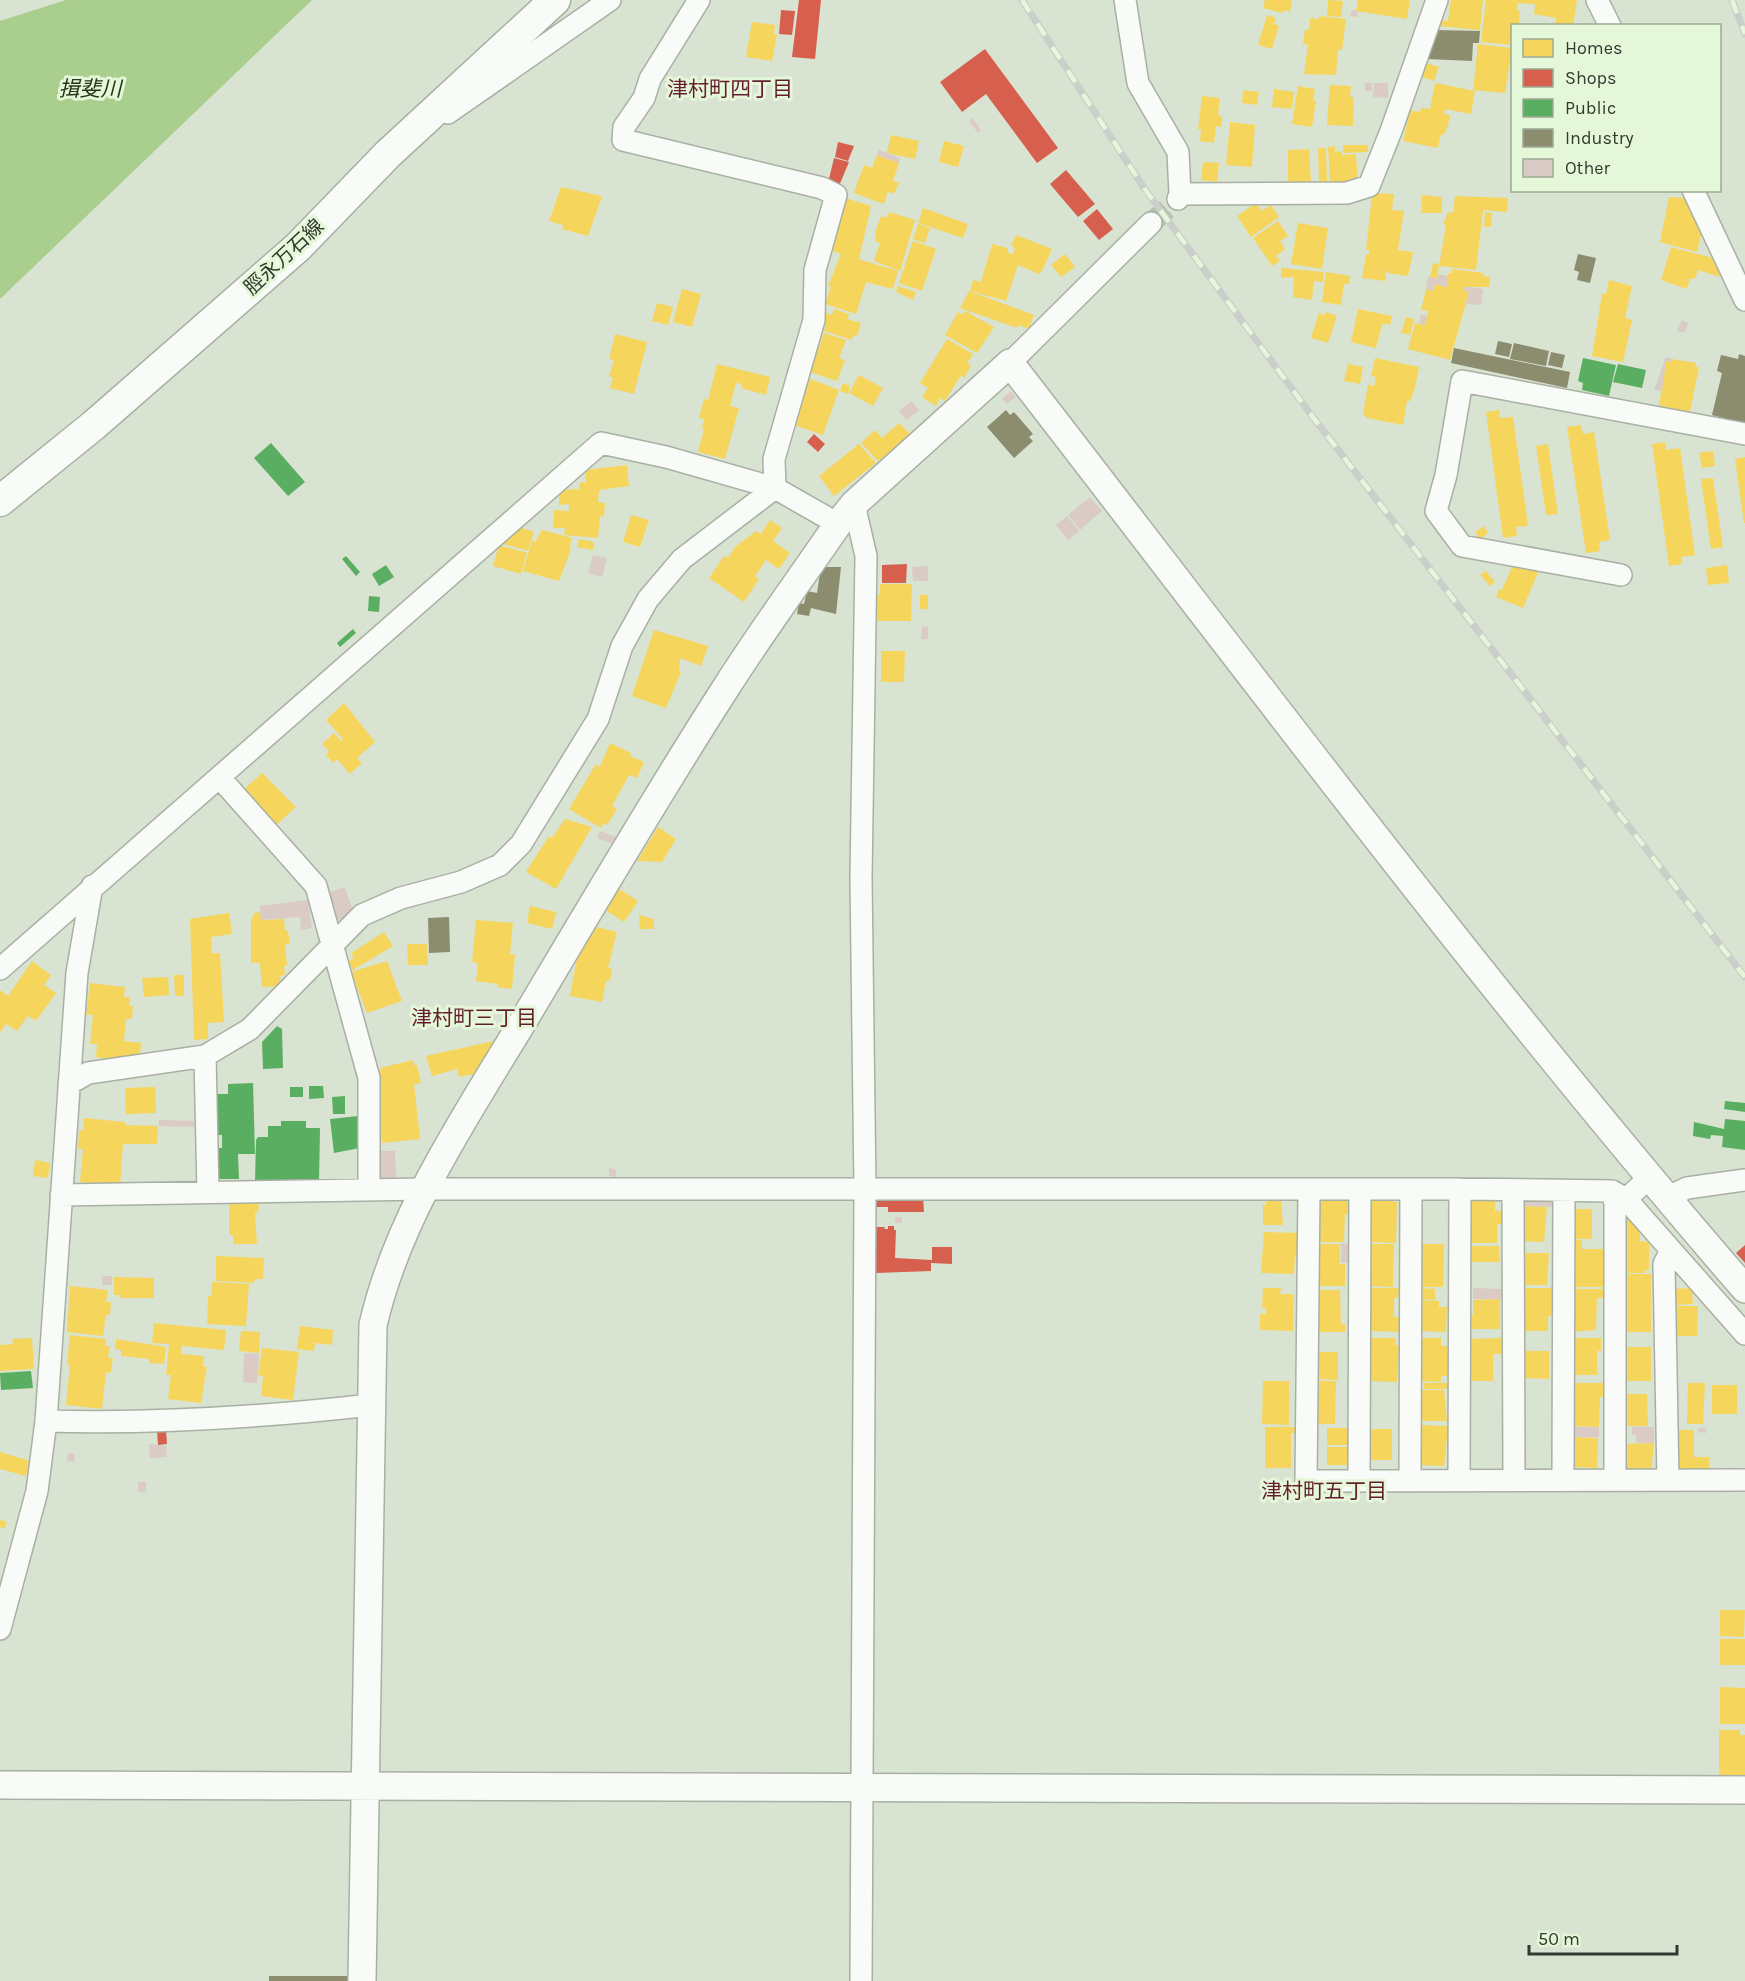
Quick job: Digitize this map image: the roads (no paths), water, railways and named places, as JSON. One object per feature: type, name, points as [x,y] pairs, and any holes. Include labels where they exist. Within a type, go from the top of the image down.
[{"type":"main road","name":"脛永万石線","points":[[0,501],[94,425],[298,247],[388,154],[555,0]]},
{"type":"street","points":[[388,154],[610,0]]},
{"type":"street","points":[[699,0],[650,79],[644,98],[624,128],[623,140],[822,188],[836,195],[815,270],[814,320],[774,459],[775,488]]},
{"type":"street","points":[[1125,0],[1138,83],[1178,152],[1179,196],[1347,193],[1368,186],[1391,131],[1437,0]]},
{"type":"street","points":[[1597,0],[1609,24]]},
{"type":"street","points":[[1694,192],[1745,300]]},
{"type":"street","points":[[362,1981],[373,1325],[382,1287],[405,1228],[425,1189],[611,874],[728,684],[846,514],[1010,363],[1151,223]]},
{"type":"street","points":[[1010,363],[1447,927],[1648,1178],[1745,1288]]},
{"type":"street","points":[[1621,575],[1462,546],[1437,511],[1446,475],[1462,381],[1745,434]]},
{"type":"street","points":[[0,969],[92,886],[220,778],[601,443],[666,457],[775,488],[846,514],[866,556],[861,878],[865,1190],[861,1981]]},
{"type":"street","points":[[69,1084],[88,1073],[205,1056],[250,1029],[362,915],[401,898],[461,882],[500,865],[520,844],[598,719],[622,646],[648,599],[682,559],[775,488]]},
{"type":"street","points":[[220,778],[316,886],[369,1078],[369,1190]]},
{"type":"street","points":[[0,1629],[9,1567],[37,1491],[46,1421],[77,973],[92,886]]},
{"type":"street","points":[[205,1056],[208,1192]]},
{"type":"street","points":[[61,1195],[425,1189],[1460,1189],[1564,1191],[1619,1195],[1648,1178]]},
{"type":"street","points":[[1666,1198],[1687,1188],[1745,1180]]},
{"type":"street","points":[[1410,1480],[1411,1189]]},
{"type":"street","points":[[1459,1479],[1460,1189]]},
{"type":"street","points":[[1309,1190],[1306,1481],[1745,1480]]},
{"type":"street","points":[[1359,1480],[1360,1190]]},
{"type":"street","points":[[1514,1190],[1514,1479]]},
{"type":"street","points":[[1563,1480],[1564,1191]]},
{"type":"street","points":[[1619,1195],[1745,1334]]},
{"type":"street","points":[[1616,1480],[1615,1204],[1619,1195]]},
{"type":"street","points":[[1668,1480],[1664,1264],[1671,1251]]},
{"type":"street","points":[[46,1421],[106,1422],[315,1412],[371,1405]]},
{"type":"street","points":[[0,1785],[1745,1790]]},
{"type":"water","name":"揖斐川","points":[[66,0],[312,0],[0,299],[0,21]]},
{"type":"tunnel","points":[[1151,223],[1178,199]]},
{"type":"railway","points":[[1022,0],[1144,188],[1312,416],[1745,977]]},
{"type":"railway","points":[[1732,0],[1745,34]]},
{"type":"district","name":"津村町四丁目","points":[[730,89]]},
{"type":"district","name":"津村町三丁目","points":[[474,1018]]},
{"type":"district","name":"津村町五丁目","points":[[1324,1491]]}]
